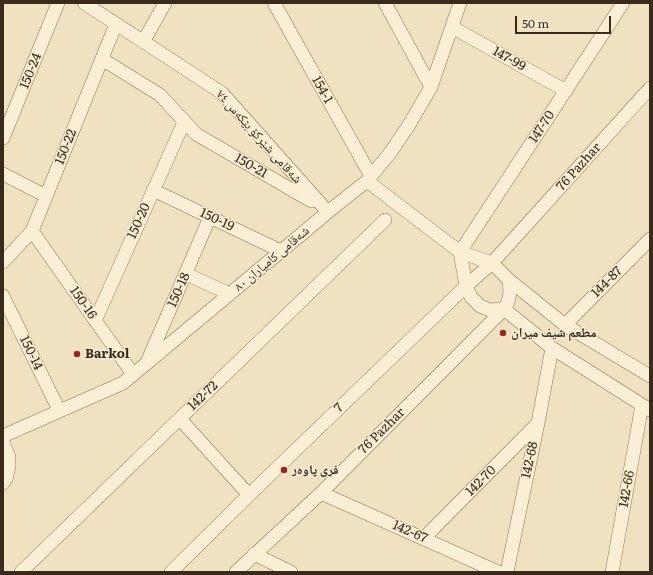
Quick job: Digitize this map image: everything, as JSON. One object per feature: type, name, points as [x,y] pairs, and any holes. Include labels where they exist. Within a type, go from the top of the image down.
[{"type":"street","name":"150-24","points":[[3,138],[58,3]]},
{"type":"street","name":"شەقامی شێرکۆ بێکەس ٧٤","points":[[84,3],[222,93],[325,209]]},
{"type":"street","points":[[143,42],[165,3]]},
{"type":"street","name":"154-1","points":[[274,3],[369,179]]},
{"type":"street","points":[[385,3],[431,87]]},
{"type":"street","name":"شەقامی کامیاران ٨٠","points":[[3,436],[123,383],[281,251],[325,209],[369,179],[390,153],[409,125],[431,87],[460,3]]},
{"type":"street","name":"147-70","points":[[460,252],[623,3]]},
{"type":"street","name":"150-22","points":[[3,262],[32,231],[116,24]]},
{"type":"street","name":"147-99","points":[[452,27],[566,91]]},
{"type":"street","name":"150-21","points":[[102,59],[160,95],[196,134],[325,209]]},
{"type":"street","name":"76 Pazhar","points":[[507,246],[650,88]]},
{"type":"street","name":"150-20","points":[[95,321],[184,122]]},
{"type":"street","points":[[3,174],[46,196]]},
{"type":"street","points":[[369,179],[460,252],[492,263],[509,280],[565,325],[650,376]]},
{"type":"street","name":"150-19","points":[[153,190],[281,251]]},
{"type":"street","name":"150-18","points":[[146,364],[210,217]]},
{"type":"street","name":"142-72","points":[[21,572],[385,220]]},
{"type":"street","name":"150-16","points":[[32,231],[133,374]]},
{"type":"street","name":"144-87","points":[[565,325],[650,240]]},
{"type":"street","name":"7","points":[[171,572],[466,286],[492,263],[507,246]]},
{"type":"street","points":[[460,252],[466,286],[471,297],[480,306],[490,310],[504,309],[552,348],[646,408]]},
{"type":"street","points":[[186,274],[230,294]]},
{"type":"street","name":"76 Pazhar","points":[[236,572],[321,493],[504,309],[508,302],[510,292],[509,280]]},
{"type":"street","name":"150-14","points":[[3,296],[59,410]]},
{"type":"street","name":"142-68","points":[[507,572],[552,348]]},
{"type":"street","name":"142-66","points":[[612,572],[646,408]]},
{"type":"street","points":[[180,419],[249,495]]},
{"type":"street","name":"142-70","points":[[424,539],[538,423]]},
{"type":"street","points":[[3,442],[9,457],[8,473],[3,484]]},
{"type":"street","name":"142-67","points":[[321,493],[498,572]]},
{"type":"street","points":[[254,554],[292,572]]},
{"type":"place","name":"مطعم شيف ميران","points":[[503,333]]},
{"type":"place","name":"Barkol","points":[[77,354]]},
{"type":"place","name":"فری پاوەر","points":[[284,470]]}]
